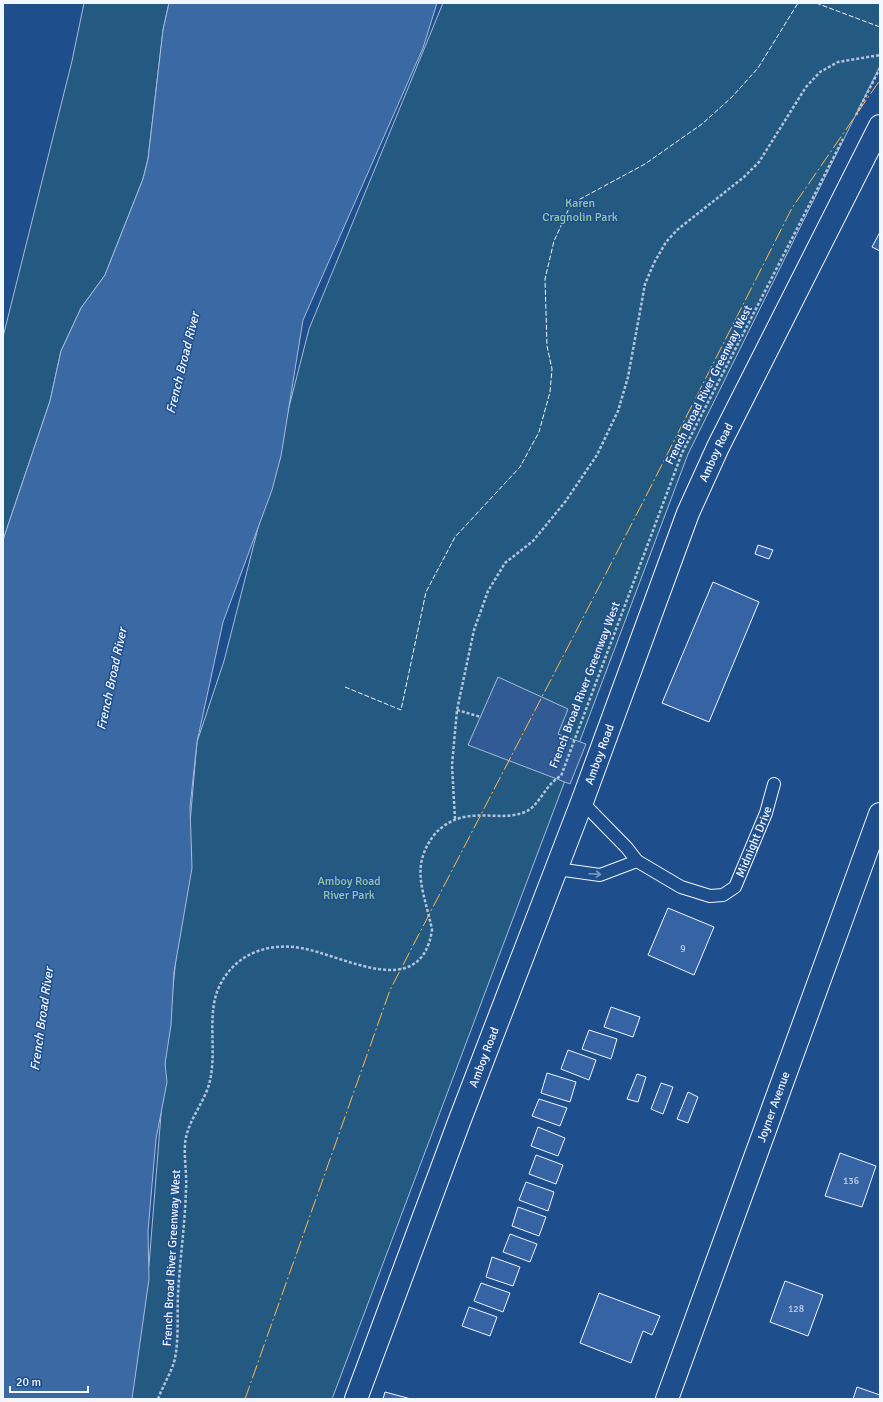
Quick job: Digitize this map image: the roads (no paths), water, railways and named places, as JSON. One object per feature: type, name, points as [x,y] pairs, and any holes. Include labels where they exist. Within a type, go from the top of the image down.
[{"type":"main road","name":"Amboy Road","points":[[356,1399],[459,1122],[557,869],[688,513],[718,446],[880,126]]},
{"type":"main road","name":"Joyner Avenue","points":[[667,1399],[880,814]]},
{"type":"lane","name":"Midnight Drive","points":[[582,802],[638,861],[681,887],[710,896],[723,895],[735,887],[766,813],[774,784]]},
{"type":"lane","points":[[557,869],[600,875],[638,861]]},
{"type":"water","name":"French Broad River","points":[[169,3],[437,3],[423,48],[303,320],[281,456],[272,490],[223,622],[197,742],[190,807],[192,868],[174,972],[171,1025],[165,1064],[167,1082],[156,1139],[148,1231],[149,1279],[132,1399],[3,1399],[3,540],[50,401],[61,351],[81,308],[105,275],[143,179],[148,159],[163,30]]},
{"type":"park label","name":"Karen Cragnolin Park","points":[[580,210]]},
{"type":"park label","name":"Amboy Road River Park","points":[[349,888]]}]
